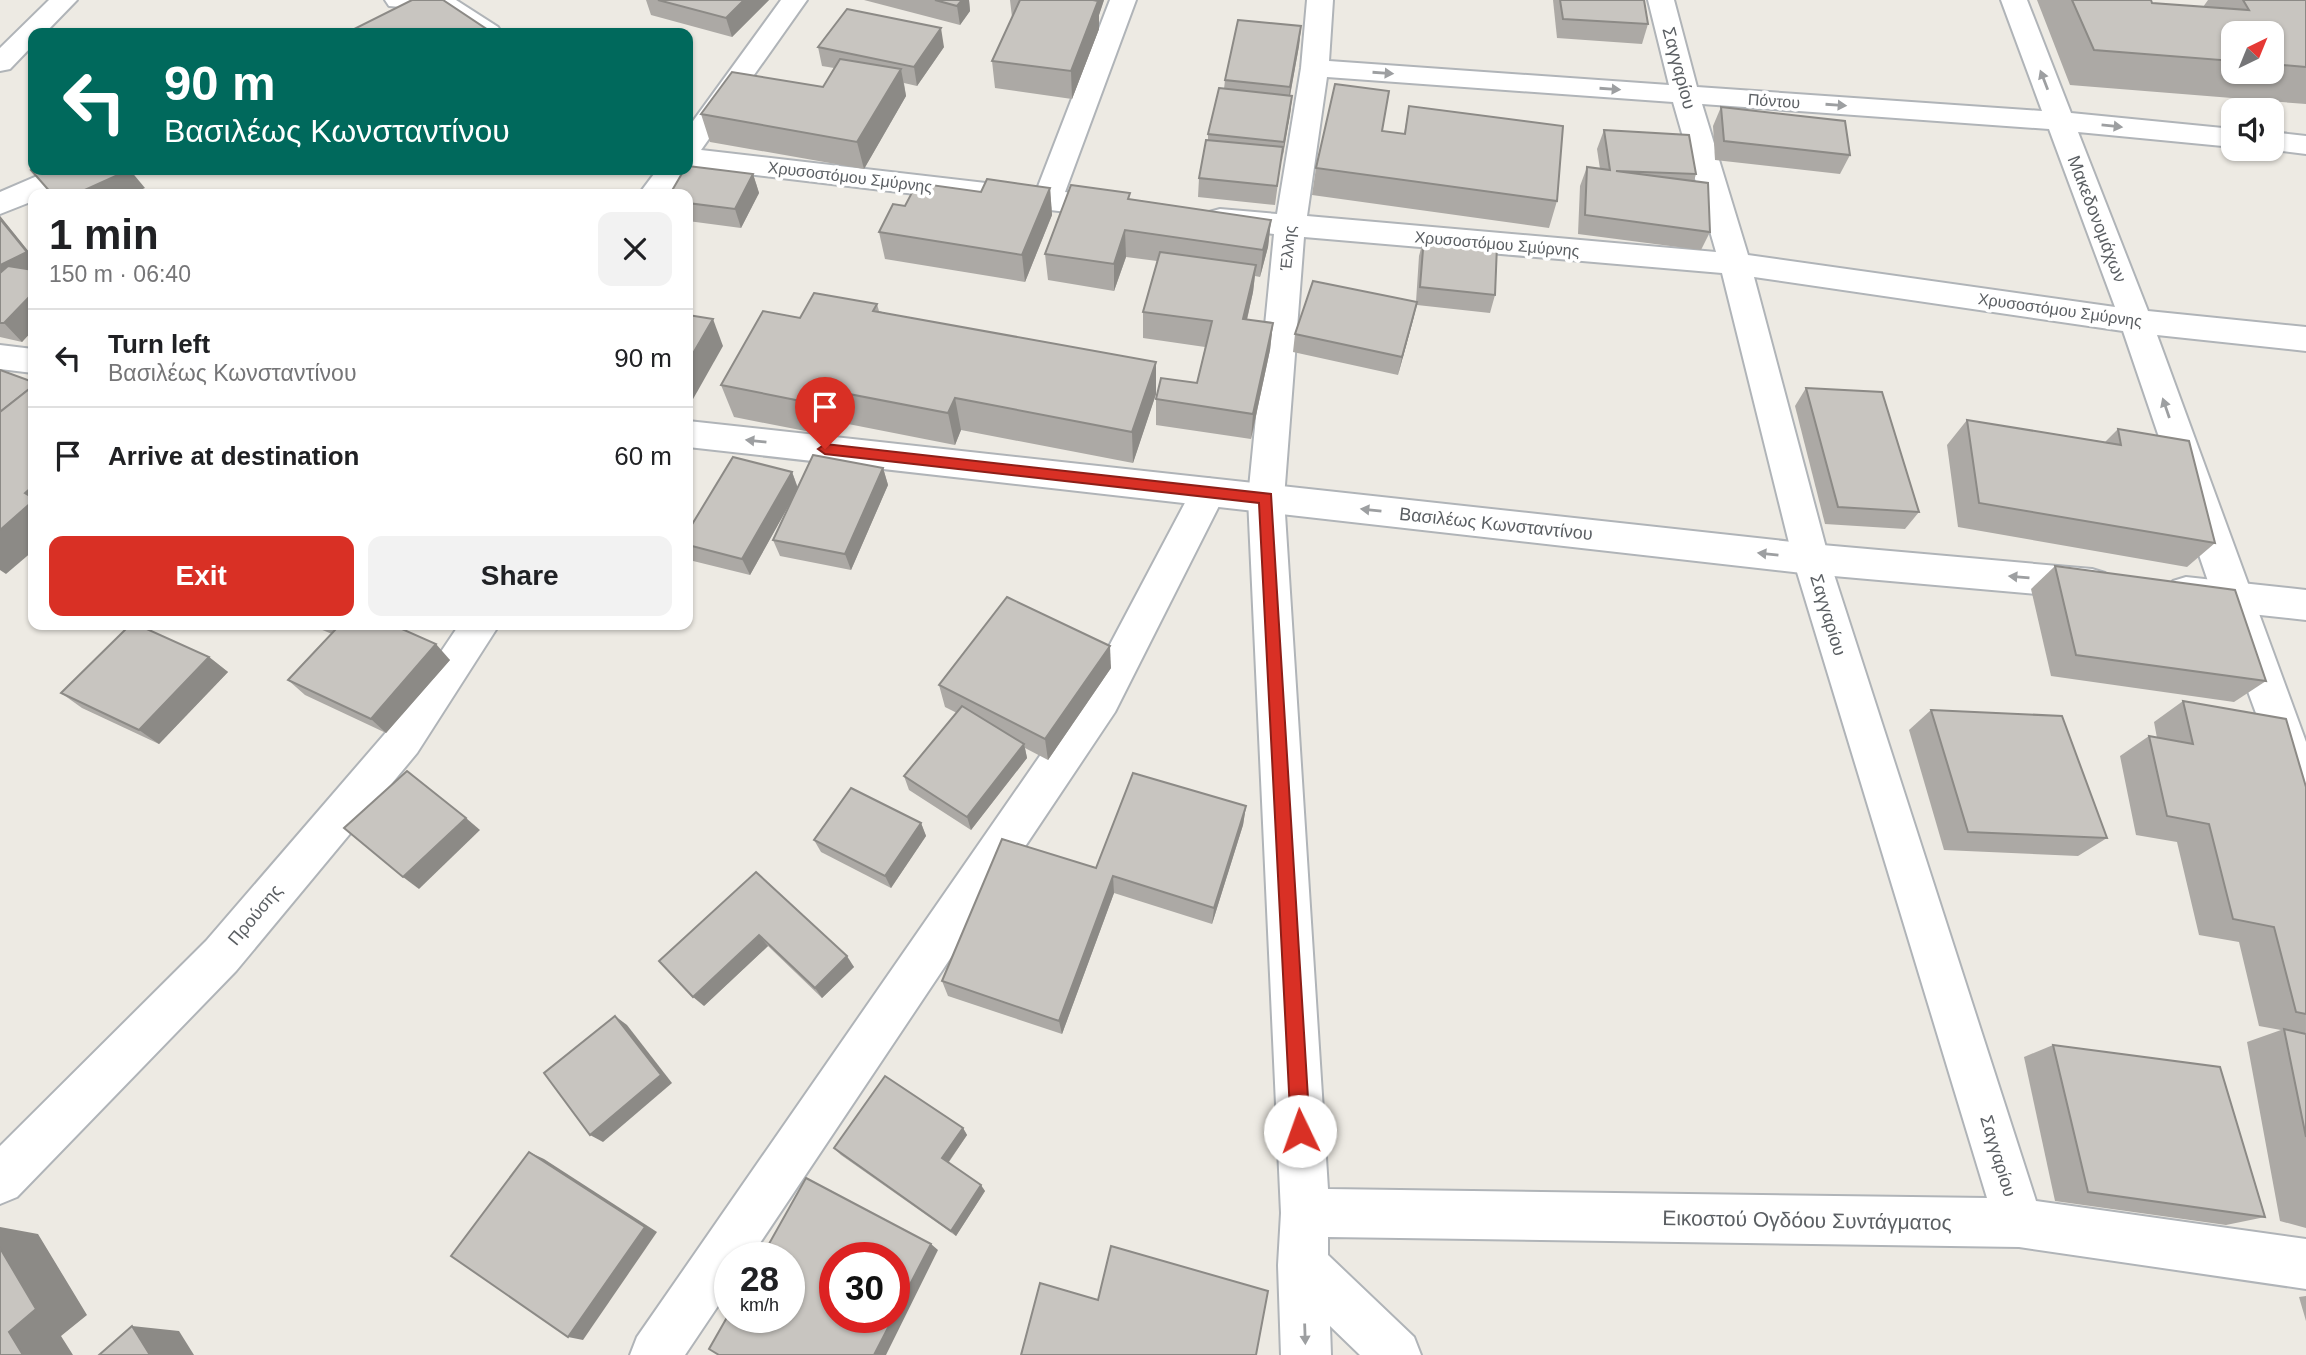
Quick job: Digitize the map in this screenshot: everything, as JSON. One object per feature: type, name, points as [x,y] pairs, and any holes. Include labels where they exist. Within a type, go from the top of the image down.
[{"type":"street","points":[[36,28],[64,0]]},
{"type":"street","points":[[693,141],[793,0]]},
{"type":"street","points":[[1047,201],[1123,0]]},
{"type":"street","name":"Έλλης","points":[[1306,1355],[1303,1265],[1305,1213],[1266,498],[1290,227],[1315,68],[1320,0]]},
{"type":"street","name":"Σαγγαρίου","points":[[1661,0],[1685,95],[1735,264],[1811,559],[2019,1223]]},
{"type":"street","name":"Μακεδονομάχων","points":[[2014,0],[2136,321],[2232,596],[2306,795]]},
{"type":"street","points":[[398,12],[444,1],[482,28]]},
{"type":"street","points":[[0,63],[28,35]]},
{"type":"street","name":"Πόντου","points":[[1315,68],[2059,121],[2221,137]]},
{"type":"street","points":[[2284,142],[2306,145]]},
{"type":"street","name":"Χρυσοστόμου Σμύρνης","points":[[693,159],[1142,211]]},
{"type":"street","points":[[34,189],[65,175]]},
{"type":"street","points":[[0,204],[28,191]]},
{"type":"street","name":"Χρυσοστόμου Σμύρνης","points":[[1195,217],[1735,264],[2136,321],[2306,339]]},
{"type":"street","points":[[0,357],[28,360]]},
{"type":"street","name":"Βασιλέως Κωνσταντίνου","points":[[693,435],[1811,559],[2232,596],[2306,606]]},
{"type":"street","points":[[655,1355],[1101,700],[1208,492]]},
{"type":"street","name":"Προύσης","points":[[0,1180],[220,956],[402,741],[477,630]]},
{"type":"street","name":"Εικοστού Ογδόου Συντάγματος","points":[[1305,1213],[2019,1223],[2306,1264]]},
{"type":"street","points":[[1303,1265],[1396,1355]]},
{"type":"building","points":[[412,0],[443,0],[485,28],[356,28]]},
{"type":"building","points":[[658,0],[744,0],[726,18]]},
{"type":"building","points":[[935,0],[962,0],[957,6]]},
{"type":"building","points":[[1020,0],[1098,1],[1071,71],[992,61]]},
{"type":"building","points":[[1560,0],[1644,0],[1648,24],[1563,19]]},
{"type":"building","points":[[2072,0],[2151,0],[2152,3],[2249,10],[2243,0],[2306,0],[2306,67],[2284,65],[2284,21],[2221,21],[2221,60],[2094,50]]},
{"type":"building","points":[[847,9],[941,28],[914,67],[818,47]]},
{"type":"building","points":[[1238,20],[1301,26],[1290,87],[1225,80]]},
{"type":"building","points":[[840,59],[901,69],[857,142],[701,114],[732,72],[823,87]]},
{"type":"building","points":[[1335,84],[1389,91],[1382,131],[1405,134],[1409,106],[1563,126],[1557,201],[1316,168]]},
{"type":"building","points":[[1219,88],[1292,96],[1284,142],[1208,134]]},
{"type":"building","points":[[1721,107],[1845,121],[1850,155],[1724,141]]},
{"type":"building","points":[[1604,130],[1689,135],[1696,174],[1616,171],[1708,183],[1710,232],[1585,215],[1587,167],[1610,170]]},
{"type":"building","points":[[1206,140],[1283,147],[1277,186],[1199,178]]},
{"type":"building","points":[[693,167],[753,174],[735,209],[693,204],[693,189],[673,189],[681,175],[693,175]]},
{"type":"building","points":[[35,175],[118,175],[87,189],[48,189]]},
{"type":"building","points":[[987,179],[1050,188],[1022,255],[879,232],[893,204],[905,206],[917,183],[981,192]]},
{"type":"building","points":[[1071,185],[1130,193],[1128,199],[1271,220],[1263,250],[1125,230],[1114,264],[1045,254]]},
{"type":"building","points":[[0,219],[27,252],[0,265]]},
{"type":"building","points":[[1424,237],[1497,245],[1495,295],[1420,287]]},
{"type":"building","points":[[1160,252],[1256,265],[1243,319],[1273,323],[1253,414],[1156,399],[1161,378],[1197,383],[1212,321],[1143,312]]},
{"type":"building","points":[[8,266],[28,269],[28,298],[4,323],[0,323],[0,273]]},
{"type":"building","points":[[1313,281],[1417,302],[1402,357],[1295,334]]},
{"type":"building","points":[[814,293],[877,304],[873,311],[1156,362],[1132,432],[955,398],[948,413],[828,390],[821,405],[721,385],[763,311],[800,318]]},
{"type":"building","points":[[693,316],[713,319],[693,353]]},
{"type":"building","points":[[0,370],[28,380],[28,390],[0,412]]},
{"type":"building","points":[[1806,388],[1882,392],[1919,512],[1838,507]]},
{"type":"building","points":[[28,390],[28,490],[25,493],[28,495],[28,505],[0,530],[0,412]]},
{"type":"building","points":[[1967,420],[2121,445],[2118,429],[2189,441],[2215,543],[1979,503]]},
{"type":"building","points":[[813,455],[883,468],[845,554],[773,540]]},
{"type":"building","points":[[733,457],[792,472],[742,559],[693,546],[693,523]]},
{"type":"building","points":[[2055,566],[2235,590],[2266,681],[2076,655]]},
{"type":"building","points":[[1007,597],[1110,646],[1045,739],[939,685]]},
{"type":"building","points":[[125,630],[149,630],[209,657],[139,730],[61,693]]},
{"type":"building","points":[[335,630],[404,630],[436,644],[371,719],[288,680]]},
{"type":"building","points":[[2183,701],[2286,719],[2306,787],[2306,1014],[2296,1012],[2274,927],[2233,919],[2209,824],[2167,816],[2149,736],[2193,744]]},
{"type":"building","points":[[962,706],[1024,744],[967,817],[904,776]]},
{"type":"building","points":[[1931,710],[2062,716],[2107,838],[1968,832]]},
{"type":"building","points":[[407,771],[466,818],[403,877],[344,828]]},
{"type":"building","points":[[1133,773],[1246,806],[1214,908],[1113,876],[1059,1021],[942,981],[1002,839],[1096,868]]},
{"type":"building","points":[[851,788],[921,823],[885,876],[814,840]]},
{"type":"building","points":[[756,872],[847,956],[815,988],[759,935],[693,997],[659,961]]},
{"type":"building","points":[[615,1016],[661,1075],[590,1135],[544,1073]]},
{"type":"building","points":[[2284,1029],[2306,1034],[2306,1137]]},
{"type":"building","points":[[2053,1045],[2220,1067],[2265,1217],[2088,1192]]},
{"type":"building","points":[[885,1076],[963,1128],[942,1158],[981,1185],[951,1231],[834,1148]]},
{"type":"building","points":[[529,1152],[645,1227],[568,1337],[451,1256]]},
{"type":"building","points":[[806,1178],[931,1244],[910,1284],[910,1242],[819,1242],[819,1333],[885,1333],[874,1355],[719,1355],[709,1349],[718,1333],[805,1333],[805,1242],[770,1242]]},
{"type":"building","points":[[1111,1246],[1268,1291],[1256,1355],[1021,1355],[1040,1283],[1098,1300]]},
{"type":"building","points":[[0,1248],[36,1309],[9,1332],[23,1355],[0,1355]]},
{"type":"building","points":[[132,1326],[150,1355],[99,1355]]},
{"type":"route","points":[[825,449],[1266,498],[1300,1131]]}]
